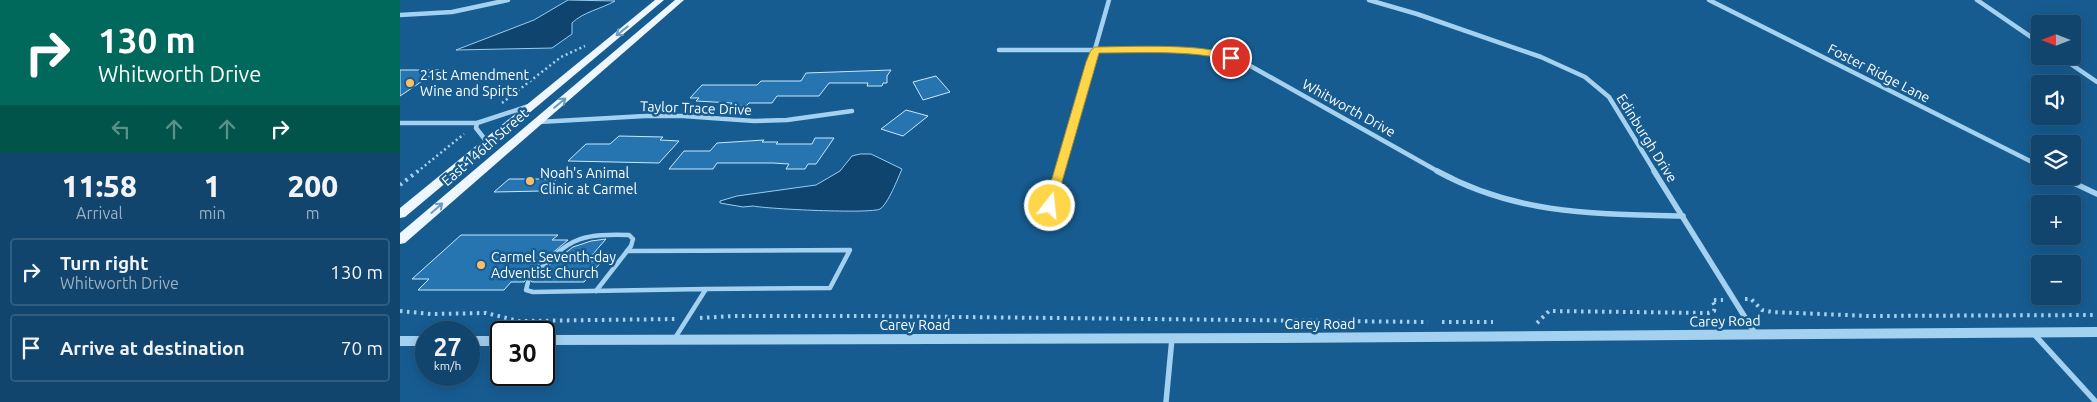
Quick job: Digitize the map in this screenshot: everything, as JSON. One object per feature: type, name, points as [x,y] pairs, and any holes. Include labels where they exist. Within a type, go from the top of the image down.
[{"type":"main road","name":"East 146th Street","points":[[400,214],[660,0]]},
{"type":"main road","name":"East 146th Street","points":[[400,240],[680,0]]},
{"type":"street","points":[[400,15],[452,12],[508,0]]},
{"type":"street","points":[[1050,206],[1109,0]]},
{"type":"street","name":"Edinburgh Drive","points":[[1369,0],[1421,15],[1545,60],[1592,81],[1609,97],[1756,335]]},
{"type":"street","name":"Foster Ridge Lane","points":[[1709,0],[2031,161]]},
{"type":"street","points":[[1977,0],[2031,37]]},
{"type":"street","name":"Whitworth Drive","points":[[999,50],[1182,50],[1231,58],[1277,80],[1442,174],[1493,195],[1535,207],[1586,214],[1683,216]]},
{"type":"street","points":[[2072,65],[2097,82]]},
{"type":"street","points":[[400,123],[476,123],[533,104]]},
{"type":"street","name":"Taylor Trace Drive","points":[[538,122],[645,116],[683,116],[754,122],[787,120],[852,111]]},
{"type":"street","points":[[476,123],[476,128],[487,142]]},
{"type":"street","points":[[2078,185],[2097,194]]},
{"type":"street","name":"Carey Road","points":[[555,340],[2097,332]]},
{"type":"street","points":[[2033,333],[2096,402]]},
{"type":"street","points":[[1166,402],[1172,338]]},
{"type":"street","points":[[400,341],[415,341]]},
{"type":"lane","points":[[540,268],[556,251],[578,238],[587,235],[629,235],[633,239],[631,246],[596,291]]},
{"type":"lane","points":[[528,282],[526,290],[532,292],[830,288],[850,250],[627,251]]},
{"type":"lane","points":[[674,340],[706,289]]},
{"type":"path","points":[[502,104],[561,57],[591,43]]},
{"type":"path","points":[[400,185],[465,133]]},
{"type":"path","points":[[1529,323],[1538,323],[1549,311],[1708,313],[1714,311],[1715,306],[1712,300],[1734,299],[1751,299],[1762,310],[1772,312],[1869,316],[2097,315]]},
{"type":"path","points":[[400,311],[431,314],[486,313],[519,321],[733,316],[839,316],[1501,322]]},
{"type":"water","points":[[568,0],[615,1],[576,19],[572,23],[572,34],[552,48],[456,50],[534,20]]},
{"type":"water","points":[[871,154],[902,169],[889,197],[880,209],[858,211],[818,210],[743,207],[720,203],[720,201],[737,196],[816,185],[840,171],[852,156]]},
{"type":"building","name":"21st Amendment Wine and Spirts","points":[[400,70],[439,70],[400,96]]},
{"type":"building","points":[[891,70],[887,76],[887,83],[883,83],[882,86],[867,86],[868,83],[829,83],[819,96],[777,96],[772,103],[749,103],[746,106],[730,106],[732,103],[696,101],[699,98],[690,98],[702,85],[757,85],[761,81],[801,81],[806,73]]},
{"type":"building","points":[[936,76],[950,92],[923,100],[913,82]]},
{"type":"building","points":[[906,110],[928,116],[903,136],[881,129]]},
{"type":"building","points":[[619,136],[663,137],[660,140],[679,141],[659,163],[568,161],[586,144],[610,144]]},
{"type":"building","points":[[815,138],[834,138],[816,164],[808,164],[805,169],[786,169],[789,164],[717,163],[713,169],[669,169],[684,151],[710,151],[717,143],[764,140],[762,142],[778,142],[776,144],[812,144]]},
{"type":"building","name":"Noah's Animal Clinic at Carmel","points":[[509,179],[557,179],[543,191],[494,192]]},
{"type":"building","name":"Carmel Seventh-day Adventist Church","points":[[461,235],[558,235],[552,240],[568,240],[538,265],[537,270],[540,272],[573,247],[591,241],[606,239],[587,261],[602,261],[584,282],[532,282],[527,278],[524,282],[511,282],[504,290],[418,290],[429,279],[412,279]]},
{"type":"place","name":"21st Amendment Wine and Spirts","points":[[410,83]]},
{"type":"place","name":"Noah's Animal Clinic at Carmel","points":[[530,181]]},
{"type":"place","name":"Carmel Seventh-day Adventist Church","points":[[481,265]]},
{"type":"route","points":[[1050,206],[1095,50],[1182,50],[1231,58]]}]
